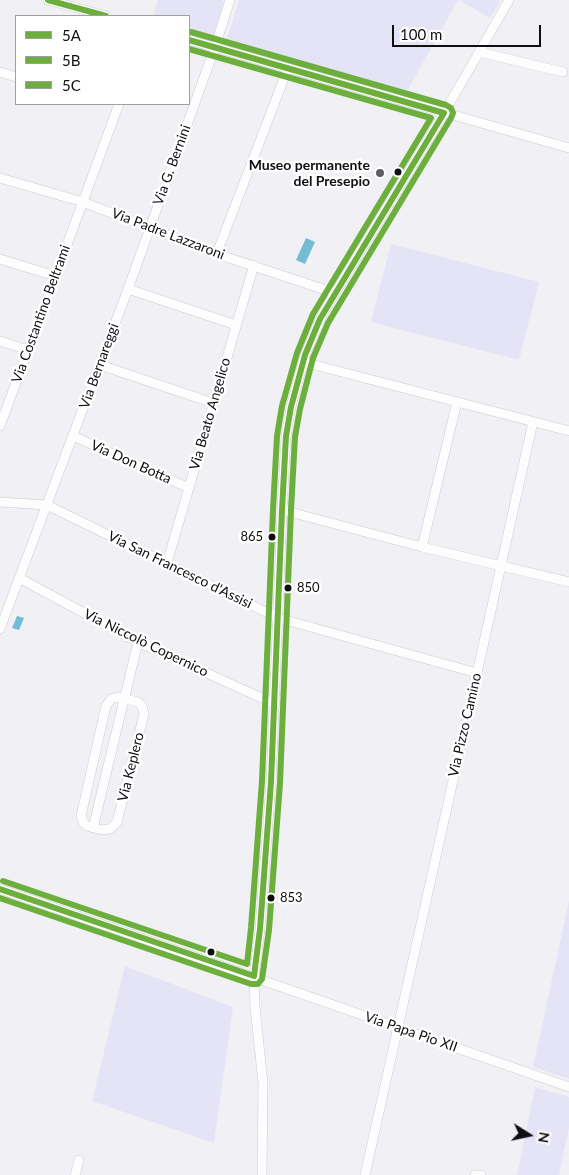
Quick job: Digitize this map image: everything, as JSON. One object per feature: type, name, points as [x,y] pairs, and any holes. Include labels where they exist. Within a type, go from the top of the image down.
[{"type":"street","points":[[48,0],[102,15]]},
{"type":"street","name":"Via G. Bernini","points":[[150,227],[230,0]]},
{"type":"street","points":[[262,1175],[263,1083],[255,1008],[254,976],[266,852],[275,704],[282,510],[288,425],[302,362],[314,331],[509,0]]},
{"type":"street","points":[[190,40],[569,148]]},
{"type":"street","points":[[479,52],[563,72]]},
{"type":"street","points":[[217,253],[288,68]]},
{"type":"street","points":[[0,72],[15,76]]},
{"type":"street","name":"Via Costantino Beltrami","points":[[0,424],[83,202],[116,105]]},
{"type":"street","name":"Via Padre Lazzaroni","points":[[0,178],[83,202],[217,253],[335,293]]},
{"type":"street","name":"Via Bernareggi","points":[[0,629],[150,227]]},
{"type":"street","points":[[0,259],[55,276]]},
{"type":"street","name":"Via Beato Angelico","points":[[167,563],[254,266]]},
{"type":"street","points":[[128,288],[236,325]]},
{"type":"street","points":[[0,341],[28,350]]},
{"type":"street","points":[[302,362],[569,431]]},
{"type":"street","points":[[100,365],[213,403]]},
{"type":"street","points":[[422,547],[457,402]]},
{"type":"street","name":"Via Pizzo Camino","points":[[365,1175],[533,422]]},
{"type":"street","name":"Via Don Botta","points":[[73,436],[189,488]]},
{"type":"street","name":"Via San Francesco d'Assisi","points":[[0,502],[47,505],[278,618],[476,674]]},
{"type":"street","points":[[282,510],[501,567],[569,582]]},
{"type":"street","name":"Via Niccolò Copernico","points":[[19,578],[138,642],[275,704]]},
{"type":"street","name":"Via Keplero","points":[[124,698],[140,703],[144,716],[117,822],[107,830],[93,828],[124,698],[138,642]]},
{"type":"street","points":[[93,828],[85,824],[81,816],[106,706],[114,698],[124,698]]},
{"type":"street","name":"Via Papa Pio XII","points":[[0,889],[569,1087]]},
{"type":"street","points":[[75,1175],[79,1160]]},
{"type":"street","points":[[475,1175],[481,1175]]},
{"type":"shaded area","points":[[158,0],[224,0],[213,40],[190,33],[190,15],[153,15]]},
{"type":"shaded area","points":[[239,0],[458,0],[405,95],[226,42]]},
{"type":"shaded area","points":[[459,0],[501,0],[490,18]]},
{"type":"shaded area","points":[[391,244],[539,282],[519,360],[371,322]]},
{"type":"shaded area","points":[[569,901],[569,1079],[533,1067]]},
{"type":"shaded area","points":[[125,966],[233,1007],[214,1143],[92,1101]]},
{"type":"shaded area","points":[[535,1087],[569,1097],[569,1128],[559,1175],[517,1175]]},
{"type":"water","points":[[306,238],[315,242],[305,264],[296,260]]},
{"type":"water","points":[[17,616],[24,618],[19,630],[12,628]]},
{"type":"transit line","name":"5A","points":[[48,0],[102,15]]},
{"type":"transit line","name":"5B","points":[[0,898],[251,984],[258,984],[262,979],[269,930],[280,783],[291,510],[295,437],[300,409],[313,358],[328,323],[453,113],[451,108],[446,105],[191,32]]},
{"type":"transit line","name":"5A","points":[[190,40],[444,113]]},
{"type":"transit line","name":"5C","points":[[3,881],[247,964],[262,781],[273,510],[277,436],[282,406],[297,353],[313,314],[431,118],[190,49]]},
{"type":"transit line","name":"5A","points":[[254,976],[260,929],[271,782],[282,510],[286,436],[291,407],[305,355],[320,319],[444,113]]},
{"type":"transit line","name":"5A","points":[[0,889],[254,976]]},
{"type":"place","name":"Museo permanente del Presepio","points":[[380,173]]},
{"type":"place","name":"865","points":[[272,537]]},
{"type":"place","name":"850","points":[[288,588]]},
{"type":"place","name":"853","points":[[271,898]]}]
